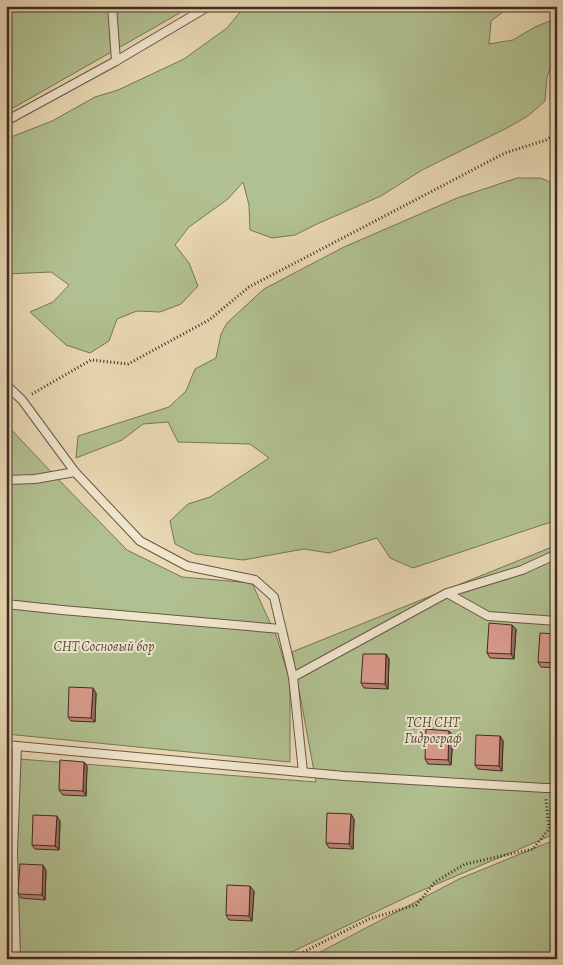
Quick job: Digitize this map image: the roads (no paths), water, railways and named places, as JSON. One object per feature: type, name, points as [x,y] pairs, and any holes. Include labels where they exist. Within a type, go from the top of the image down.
[{"type":"lane","points":[[112,6],[116,61]]},
{"type":"lane","points":[[6,122],[116,61],[209,6]]},
{"type":"lane","points":[[6,385],[22,400],[75,472],[140,542],[187,566],[255,580],[274,597],[280,629],[293,677],[303,772]]},
{"type":"lane","points":[[6,480],[35,479],[75,472]]},
{"type":"lane","points":[[293,677],[447,593],[522,570],[557,554]]},
{"type":"lane","points":[[447,593],[488,616],[557,621]]},
{"type":"lane","points":[[6,604],[280,629]]},
{"type":"lane","points":[[6,745],[344,776],[557,788]]},
{"type":"lane","points":[[16,959],[10,851],[17,746]]},
{"type":"park label","name":"СНТ Сосновый бор","points":[[104,646]]},
{"type":"park label","name":"ТСН СНТ Гидрограф","points":[[433,730]]}]
